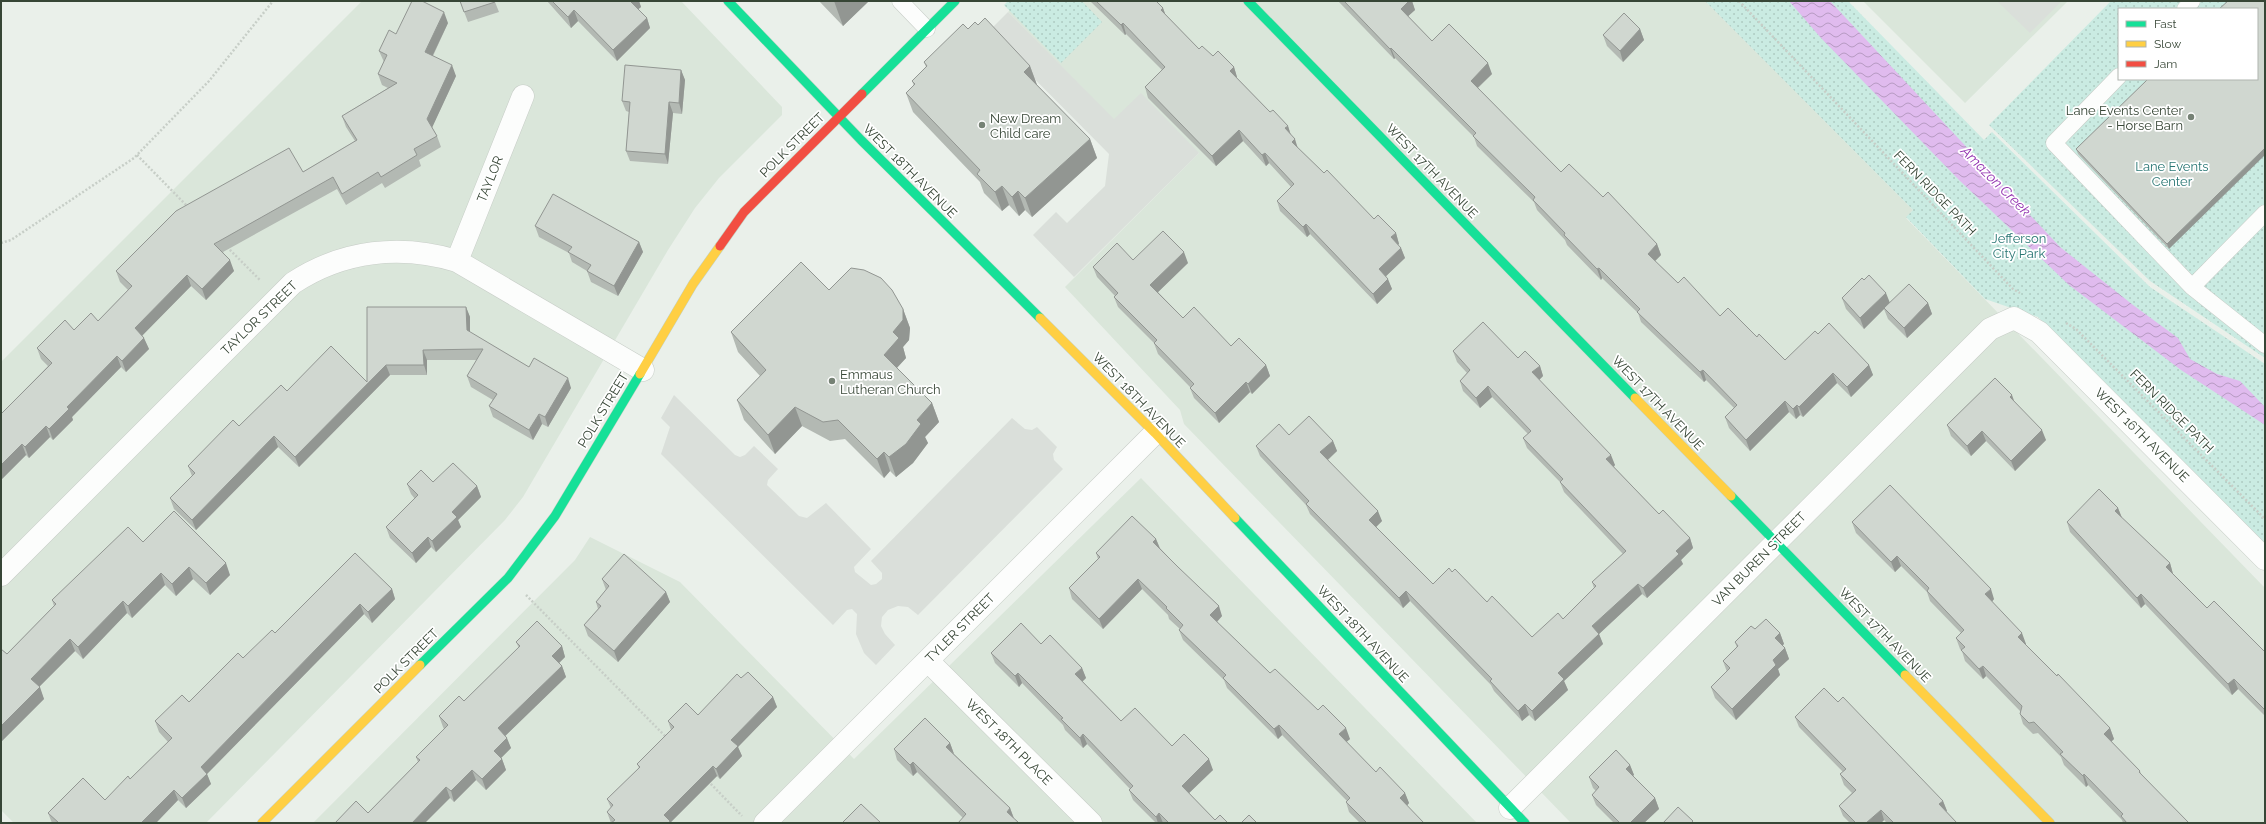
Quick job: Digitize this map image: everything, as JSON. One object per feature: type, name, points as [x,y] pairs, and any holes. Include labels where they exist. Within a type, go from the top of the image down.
[{"type":"street","name":"WEST 18TH AVENUE","points":[[728,1],[838,117],[1155,433],[1525,823]]},
{"type":"street","name":"POLK STREET","points":[[262,823],[508,578],[555,516],[693,284],[744,212],[955,1]]},
{"type":"street","name":"WEST 17TH AVENUE","points":[[1248,1],[2050,823]]},
{"type":"street","name":"TAYLOR","points":[[457,261],[523,96]]},
{"type":"street","name":"TAYLOR STREET","points":[[1,575],[293,283],[310,272],[351,256],[412,251],[434,254],[457,261],[642,370]]},
{"type":"street","name":"VAN BUREN STREET","points":[[1510,808],[1990,329],[2014,318]]},
{"type":"street","name":"WEST 16TH AVENUE","points":[[2014,318],[2040,332],[2265,559]]},
{"type":"street","name":"TYLER STREET","points":[[765,823],[1155,433]]},
{"type":"street","name":"WEST 18TH PLACE","points":[[928,661],[1091,823]]},
{"type":"lane","points":[[900,1],[927,29]]},
{"type":"lane","points":[[2118,77],[2054,143],[2192,287],[2265,345]]},
{"type":"lane","points":[[2192,287],[2265,212]]},
{"type":"path","points":[[1,243],[11,240],[137,155],[209,80],[273,1]]},
{"type":"path","name":"FERN RIDGE PATH","points":[[1739,1],[2013,289],[2026,297]]},
{"type":"path","points":[[137,155],[190,209]]},
{"type":"path","points":[[223,242],[278,298]]},
{"type":"path","name":"FERN RIDGE PATH","points":[[2063,321],[2076,328],[2265,519]]},
{"type":"path","points":[[508,578],[667,739]]},
{"type":"path","points":[[706,778],[744,817]]},
{"type":"shaded area","points":[[362,1],[681,1],[782,107],[782,115],[719,178],[695,208],[668,250],[523,497],[505,520],[206,823],[14,823],[1,810],[1,362]]},
{"type":"shaded area","points":[[1019,1],[1705,1],[1913,210],[1906,218],[2265,588],[2265,823],[1571,823],[1184,424],[1180,410],[1065,287],[1199,153],[1114,120],[1008,12]]},
{"type":"shaded area","points":[[1863,1],[2068,1],[1965,103]]},
{"type":"shaded area","points":[[1997,1],[2062,1],[2030,33]]},
{"type":"shaded area","points":[[1008,12],[1114,119],[1141,93],[1199,153],[1074,277],[1033,235],[1056,212],[1067,223],[1105,186],[1109,154],[988,32]]},
{"type":"shaded area","points":[[674,395],[735,455],[740,457],[745,455],[754,446],[778,469],[768,480],[767,485],[799,516],[807,518],[826,503],[871,549],[854,567],[855,572],[871,585],[876,584],[882,579],[882,573],[871,561],[1012,418],[1025,429],[1032,430],[1037,427],[1057,447],[1053,454],[1054,460],[1063,469],[918,615],[908,607],[898,606],[888,610],[882,617],[881,626],[885,634],[895,645],[876,665],[864,653],[856,634],[857,614],[852,609],[847,610],[833,625],[661,454],[670,427],[661,418]]},
{"type":"shaded area","points":[[1141,478],[1477,823],[313,823],[575,560],[590,537],[680,582],[854,759]]},
{"type":"green space","points":[[1008,1],[1082,1],[1102,22],[1061,63],[1004,5]]},
{"type":"green space","name":"Jefferson City Park","points":[[1705,1],[1848,1],[1984,140],[1992,132],[2150,287],[2265,364],[2265,546],[2038,317],[1985,299],[1906,217],[1913,210]]},
{"type":"green space","name":"Lane Events Center","points":[[2111,1],[2265,1],[2265,358],[2150,281],[1989,125]]},
{"type":"water","name":"Amazon Creek","points":[[1789,1],[1830,1],[2060,247],[2133,305],[2178,338],[2190,359],[2217,374],[2240,381],[2265,407],[2265,425],[2181,370],[2069,285],[1959,180],[1821,38]]},
{"type":"building","points":[[412,1],[422,1],[444,12],[425,52],[452,65],[427,119],[437,136],[414,149],[417,155],[381,177],[378,172],[342,194],[333,177],[214,244],[230,260],[202,289],[187,275],[135,328],[144,338],[122,361],[117,356],[67,407],[69,409],[49,429],[46,426],[25,447],[22,444],[1,465],[1,414],[52,363],[37,348],[65,320],[74,330],[91,313],[98,321],[132,286],[116,271],[176,211],[289,148],[303,172],[357,140],[342,116],[397,83],[378,74],[387,55],[379,51],[389,30],[396,34]]},
{"type":"building","points":[[460,1],[495,1],[495,2],[464,12]]},
{"type":"building","points":[[552,1],[632,1],[631,2],[647,18],[613,50],[574,10],[568,17]]},
{"type":"building","points":[[1096,1],[1156,1],[1163,8],[1161,10],[1199,49],[1202,46],[1213,56],[1218,51],[1234,67],[1230,71],[1270,112],[1273,110],[1288,126],[1285,128],[1295,139],[1292,142],[1324,173],[1327,170],[1374,219],[1378,215],[1396,233],[1391,237],[1401,248],[1379,269],[1388,279],[1373,294],[1306,224],[1303,227],[1277,201],[1294,184],[1265,153],[1262,155],[1239,130],[1212,156],[1145,87],[1165,67],[1123,23],[1121,25]]},
{"type":"building","points":[[1344,1],[1409,1],[1401,9],[1432,41],[1449,24],[1488,63],[1471,81],[1561,172],[1569,164],[1603,197],[1608,192],[1657,244],[1648,254],[1678,283],[1684,277],[1720,316],[1728,308],[1757,337],[1759,334],[1785,360],[1815,331],[1818,334],[1829,323],[1869,365],[1847,387],[1833,373],[1799,407],[1797,405],[1793,409],[1785,401],[1746,440],[1725,417],[1737,405],[1703,370],[1700,372],[1637,312],[1640,309],[1599,268],[1597,269],[1564,235],[1565,233],[1533,200],[1535,197],[1473,136],[1476,133],[1391,48],[1390,49]]},
{"type":"building","name":"Lane Events Center - Horse Barn","points":[[2228,1],[2265,1],[2265,148],[2167,244],[2076,149],[2147,80],[2258,80],[2258,8],[2220,8]]},
{"type":"building","points":[[1624,13],[1640,29],[1620,51],[1603,35]]},
{"type":"building","name":"New Dream Child care","points":[[985,18],[1030,66],[1024,72],[1090,139],[1025,198],[1018,191],[1012,197],[1002,186],[995,192],[977,174],[980,170],[906,93],[915,84],[912,81],[927,66],[924,62],[963,24],[968,29],[975,22],[978,25]]},
{"type":"building","points":[[625,65],[681,70],[679,103],[669,102],[665,154],[626,151],[630,102],[622,101]]},
{"type":"building","points":[[553,194],[639,242],[614,286],[587,271],[591,265],[568,252],[572,247],[535,226]]},
{"type":"building","points":[[1163,231],[1184,252],[1150,285],[1183,318],[1194,307],[1231,346],[1239,338],[1266,365],[1248,384],[1246,382],[1215,413],[1190,388],[1194,384],[1154,343],[1157,340],[1114,297],[1118,293],[1093,267],[1117,243],[1133,260]]},
{"type":"building","name":"Emmaus Lutheran Church","points":[[801,262],[829,290],[851,268],[864,270],[881,278],[892,290],[903,309],[903,320],[893,332],[899,338],[884,355],[932,403],[917,420],[921,424],[906,444],[889,457],[884,452],[877,459],[838,420],[823,422],[795,407],[768,435],[737,400],[766,370],[731,332]]},
{"type":"building","points":[[1869,275],[1886,293],[1860,318],[1842,298],[1862,278],[1864,280]]},
{"type":"building","points":[[1909,284],[1928,303],[1904,328],[1884,308]]},
{"type":"building","points":[[367,307],[466,307],[467,330],[529,367],[534,358],[568,378],[545,417],[539,414],[529,430],[489,406],[497,394],[467,376],[483,349],[423,350],[424,365],[386,365],[295,457],[274,436],[192,520],[170,498],[195,473],[188,466],[233,420],[239,426],[281,385],[287,391],[331,346],[367,382]]},
{"type":"building","points":[[1483,322],[1518,358],[1525,351],[1540,366],[1532,372],[1611,455],[1606,459],[1659,514],[1663,510],[1690,538],[1676,551],[1679,554],[1643,588],[1638,584],[1592,626],[1599,634],[1558,673],[1564,679],[1532,711],[1525,704],[1518,711],[1490,681],[1492,679],[1406,591],[1399,598],[1306,504],[1309,501],[1256,446],[1279,424],[1289,435],[1309,416],[1333,441],[1320,452],[1378,511],[1369,520],[1433,584],[1449,568],[1452,572],[1455,569],[1487,602],[1492,596],[1532,637],[1558,613],[1563,619],[1596,586],[1592,582],[1626,551],[1560,482],[1563,479],[1523,438],[1531,431],[1488,386],[1476,398],[1460,381],[1470,370],[1453,351]]},
{"type":"building","points":[[1995,378],[2012,395],[2010,397],[2042,430],[2011,461],[1982,431],[1967,446],[1947,425]]},
{"type":"building","points":[[453,463],[477,486],[452,512],[457,517],[432,541],[428,537],[412,553],[386,527],[418,495],[407,484],[421,470],[433,482]]},
{"type":"building","points":[[1890,485],[1991,589],[1985,594],[2022,633],[2018,637],[2057,676],[2058,674],[2110,728],[2104,734],[2189,823],[2127,823],[2121,816],[2123,814],[2084,774],[2083,776],[2060,754],[2063,752],[2034,722],[2029,723],[2020,714],[2022,706],[1983,666],[1979,669],[1961,650],[1965,647],[1956,638],[1964,630],[1927,591],[1929,588],[1897,556],[1891,562],[1852,522]]},
{"type":"building","points":[[2099,489],[2118,508],[2115,511],[2170,563],[2166,567],[2207,608],[2214,601],[2265,652],[2265,710],[2234,679],[2228,684],[2141,594],[2137,598],[2067,522]]},
{"type":"building","points":[[174,511],[226,563],[206,583],[189,567],[172,584],[161,573],[128,606],[123,601],[78,647],[70,639],[31,679],[40,687],[1,726],[1,649],[7,654],[56,604],[52,600],[128,527],[143,542]]},
{"type":"building","points":[[1132,516],[1156,539],[1153,542],[1219,606],[1210,615],[1270,673],[1275,669],[1318,710],[1323,705],[1346,728],[1339,734],[1376,772],[1380,767],[1405,793],[1400,798],[1424,823],[1367,823],[1346,802],[1350,798],[1279,725],[1274,729],[1223,678],[1226,675],[1179,630],[1183,625],[1138,579],[1099,619],[1069,588],[1100,557],[1096,553]]},
{"type":"building","points":[[355,553],[392,589],[368,612],[360,604],[201,767],[207,774],[182,798],[174,790],[141,823],[59,823],[48,813],[83,778],[105,800],[128,776],[130,779],[172,738],[155,721],[182,695],[189,702],[238,653],[243,658],[272,630],[275,633]]},
{"type":"building","points":[[624,554],[666,592],[614,651],[584,625],[601,606],[596,602],[609,586],[602,579]]},
{"type":"building","points":[[1766,619],[1780,633],[1775,638],[1785,648],[1773,660],[1776,665],[1732,709],[1711,687],[1730,668],[1723,661],[1738,646],[1735,642],[1751,626],[1755,629]]},
{"type":"building","points":[[537,621],[562,646],[552,656],[562,666],[498,728],[507,738],[494,751],[502,759],[482,779],[472,770],[451,791],[446,787],[412,823],[335,823],[356,801],[368,813],[420,760],[416,757],[448,725],[439,716],[459,696],[464,701],[520,646],[516,642]]},
{"type":"building","points":[[1021,623],[1041,644],[1050,635],[1082,668],[1075,674],[1121,721],[1135,708],[1172,746],[1184,734],[1209,759],[1182,786],[1215,820],[1220,815],[1228,823],[1169,823],[1159,813],[1156,817],[1129,790],[1133,786],[1083,734],[1080,738],[1061,719],[1063,718],[1018,673],[1015,676],[991,653]]},
{"type":"building","points":[[748,672],[773,697],[731,740],[738,746],[716,769],[713,766],[664,815],[670,821],[669,823],[611,823],[615,820],[607,812],[613,805],[607,799],[640,767],[637,764],[674,727],[668,721],[686,703],[698,715],[737,674],[741,678]]},
{"type":"building","points":[[1824,688],[1838,702],[1843,697],[1943,801],[1939,804],[1957,823],[1894,823],[1881,810],[1866,823],[1856,823],[1839,806],[1856,790],[1840,774],[1846,769],[1795,717]]},
{"type":"building","points":[[925,718],[950,743],[946,747],[1010,808],[1007,812],[1019,823],[958,823],[966,814],[913,762],[910,765],[894,749]]},
{"type":"building","points":[[1616,750],[1630,765],[1626,769],[1655,798],[1630,823],[1620,823],[1592,795],[1599,787],[1589,777]]},
{"type":"building","points":[[861,804],[881,823],[842,823]]},
{"type":"building","points":[[1678,807],[1693,821],[1691,823],[1663,823]]},
{"type":"building","points":[[1249,815],[1257,823],[1241,823]]},
{"type":"traffic: fast","points":[[728,1],[861,140],[1040,318]]},
{"type":"traffic: fast","points":[[862,94],[955,1]]},
{"type":"traffic: fast","points":[[1248,1],[1635,398]]},
{"type":"traffic: fast","points":[[420,665],[508,578],[555,516],[640,374]]},
{"type":"traffic: fast","points":[[1731,496],[1905,675]]},
{"type":"traffic: fast","points":[[1235,518],[1525,823]]},
{"type":"traffic: slow","points":[[640,374],[693,284],[720,246]]},
{"type":"traffic: slow","points":[[1040,318],[1155,433],[1235,518]]},
{"type":"traffic: slow","points":[[1635,398],[1731,496]]},
{"type":"traffic: slow","points":[[262,823],[420,665]]},
{"type":"traffic: slow","points":[[1905,675],[2050,823]]},
{"type":"traffic: jam","points":[[720,246],[744,212],[862,94]]},
{"type":"place","name":"Lane Events Center - Horse Barn","points":[[2191,117]]},
{"type":"place","name":"New Dream Child care","points":[[982,125]]},
{"type":"place","name":"Emmaus Lutheran Church","points":[[832,381]]}]
